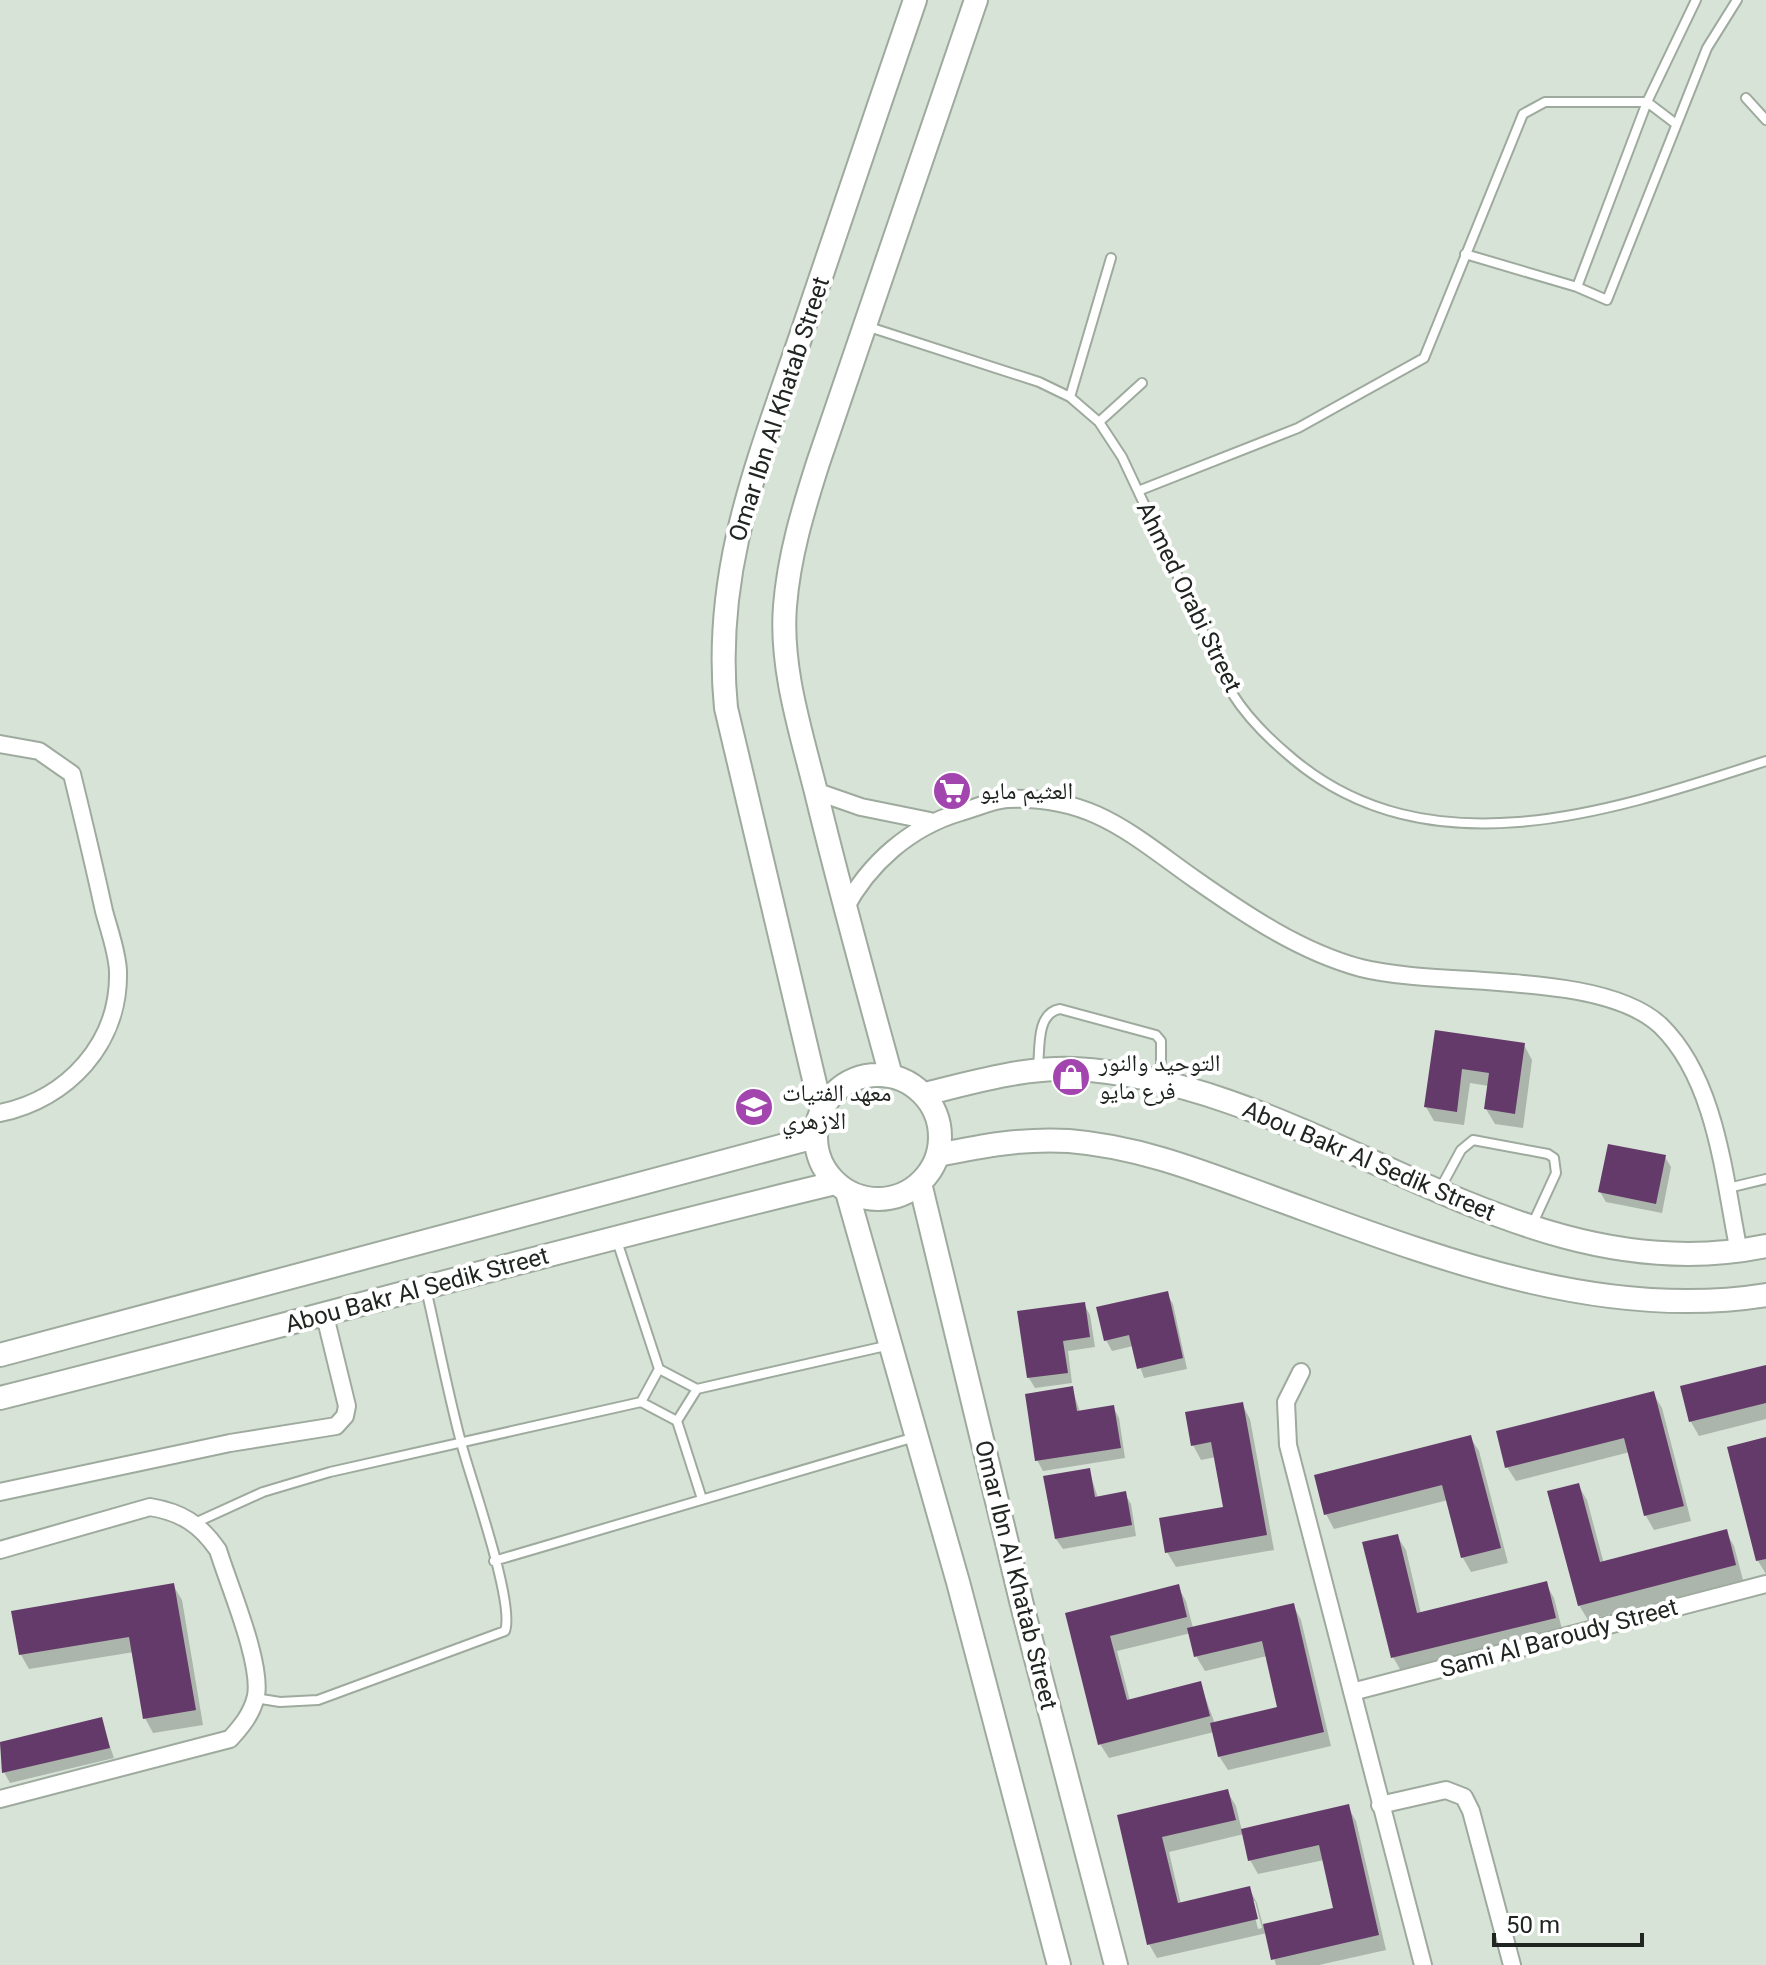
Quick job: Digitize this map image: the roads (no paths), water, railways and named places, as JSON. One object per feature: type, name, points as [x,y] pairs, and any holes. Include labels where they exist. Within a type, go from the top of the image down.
[{"type":"street","name":"Omar Ibn Al Khatab Street","points":[[821,1109],[726,708],[721,655],[723,615],[739,521],[915,0]]},
{"type":"street","points":[[891,1076],[844,910],[815,791],[788,666],[785,609],[795,538],[976,0]]},
{"type":"street","points":[[0,744],[39,751],[72,774],[118,969],[115,1005],[108,1027],[83,1068],[56,1092],[24,1108],[0,1113]]},
{"type":"street","points":[[815,791],[861,807],[930,821]]},
{"type":"street","points":[[844,910],[859,882],[894,848],[930,821],[1004,799],[1040,800],[1082,807],[1114,820],[1251,917],[1309,948],[1360,967],[1554,988],[1599,996],[1660,1025],[1682,1054],[1700,1089],[1739,1252]]},
{"type":"street","name":"Abou Bakr Al Sedik Street","points":[[925,1094],[1038,1071],[1073,1069],[1161,1083],[1304,1130],[1438,1193],[1530,1228],[1582,1242],[1629,1249],[1695,1254],[1739,1252],[1766,1246]]},
{"type":"street","points":[[891,1076],[925,1094],[937,1117],[941,1136],[938,1155],[920,1183],[889,1199],[867,1199],[841,1187],[824,1169],[815,1137],[821,1109],[840,1086],[857,1077],[891,1076]]},
{"type":"street","name":"Abou Bakr Al Sedik Street","points":[[0,1355],[815,1137]]},
{"type":"street","points":[[938,1155],[1007,1141],[1069,1141],[1120,1148],[1179,1162],[1396,1242],[1492,1273],[1660,1301],[1727,1301],[1766,1295]]},
{"type":"street","name":"Omar Ibn Al Khatab Street","points":[[920,1183],[1023,1609],[1116,1965]]},
{"type":"street","points":[[841,1187],[916,1437],[1059,1965]]},
{"type":"street","name":"Abou Bakr Al Sedik Street","points":[[0,1398],[325,1316],[616,1236],[841,1187]]},
{"type":"street","points":[[0,1492],[230,1443],[336,1426],[345,1416],[347,1406],[325,1316]]},
{"type":"street","points":[[1301,1372],[1286,1402],[1288,1445],[1423,1965]]},
{"type":"street","points":[[0,1550],[150,1507],[169,1510],[195,1523],[218,1550],[257,1674],[255,1698],[246,1721],[230,1739],[0,1799]]},
{"type":"street","name":"Sami Al Baroudy Street","points":[[1352,1692],[1766,1584]]},
{"type":"street","points":[[1380,1805],[1446,1790],[1464,1797],[1471,1811],[1512,1965]]},
{"type":"lane","points":[[1577,287],[1647,102],[1696,0]]},
{"type":"lane","points":[[1465,254],[1577,287],[1607,300],[1707,48],[1737,0]]},
{"type":"lane","points":[[1746,98],[1766,120]]},
{"type":"lane","points":[[1138,491],[1298,428],[1424,358],[1523,114],[1545,102],[1647,102],[1676,124]]},
{"type":"lane","points":[[1070,397],[1111,258]]},
{"type":"lane","name":"Ahmed Orabi Street","points":[[865,325],[1039,382],[1070,397],[1099,422],[1122,457],[1232,693],[1278,747],[1311,774],[1362,803],[1435,821],[1479,825],[1539,821],[1658,796],[1766,761]]},
{"type":"lane","points":[[1099,422],[1142,383]]},
{"type":"lane","points":[[1038,1071],[1043,1019],[1051,1011],[1060,1009],[1156,1035],[1161,1041],[1161,1083]]},
{"type":"lane","points":[[1438,1193],[1461,1150],[1473,1140],[1548,1154],[1554,1158],[1556,1173],[1530,1228]]},
{"type":"lane","points":[[1726,1189],[1766,1179]]},
{"type":"lane","points":[[616,1236],[659,1369],[697,1389],[890,1345]]},
{"type":"lane","points":[[255,1698],[280,1702],[318,1700],[505,1631],[507,1619],[494,1561],[461,1443],[426,1289]]},
{"type":"lane","points":[[641,1402],[659,1369]]},
{"type":"lane","points":[[677,1421],[697,1389]]},
{"type":"lane","points":[[195,1523],[290,1483],[641,1402],[677,1421],[702,1499]]},
{"type":"lane","points":[[494,1561],[916,1437]]},
{"type":"place","name":"العثيم مايو","points":[[952,791]]},
{"type":"place","name":"التوحيد والنور فرع مايو","points":[[1071,1077]]},
{"type":"place","name":"معهد الفتيات الازهري","points":[[754,1107]]}]
